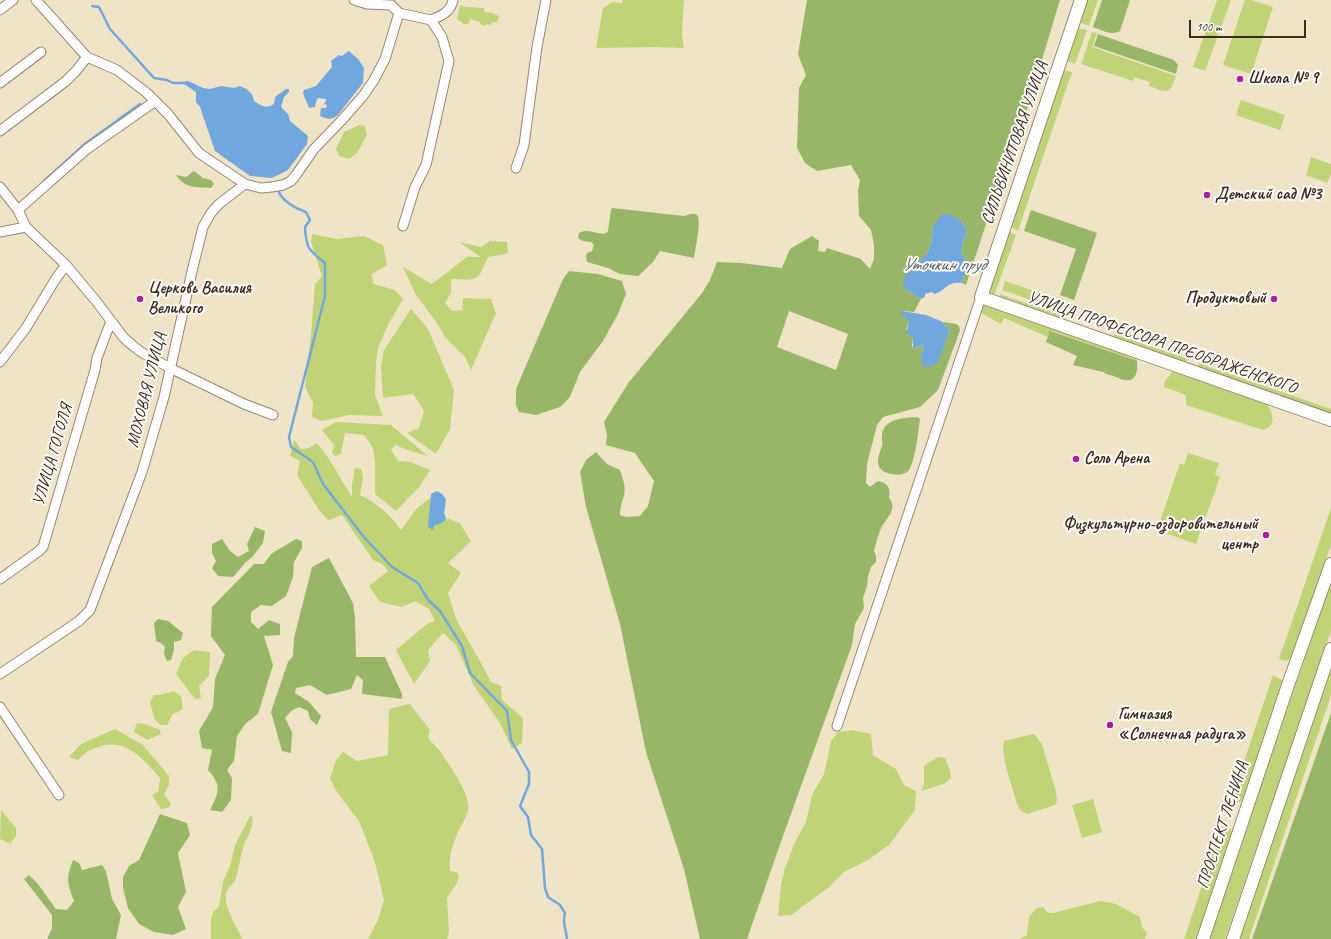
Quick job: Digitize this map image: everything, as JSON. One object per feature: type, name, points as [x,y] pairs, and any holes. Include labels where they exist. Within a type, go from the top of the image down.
[{"type":"street","points":[[0,10],[12,0]]},
{"type":"street","points":[[36,0],[87,57],[117,70],[147,93],[154,102],[168,114],[199,153],[245,184],[260,188],[272,188],[284,185],[296,175],[314,149],[341,122],[363,96],[374,80],[385,59],[399,13]]},
{"type":"street","points":[[354,0],[367,4],[391,3],[399,13],[431,20],[445,13],[452,5],[453,0]]},
{"type":"street","points":[[516,168],[524,145],[537,47],[546,0]]},
{"type":"street","name":"СИЛЬВИНИТОВАЯ УЛИЦА","points":[[981,297],[1081,0]]},
{"type":"street","points":[[403,226],[415,187],[426,165],[449,61],[442,37],[431,20]]},
{"type":"street","points":[[0,83],[41,52]]},
{"type":"street","points":[[0,131],[66,81],[87,57]]},
{"type":"street","points":[[18,210],[87,149],[154,102]]},
{"type":"street","name":"МОХОВАЯ УЛИЦА","points":[[0,674],[79,621],[90,610],[142,472],[164,398],[203,227],[211,213],[219,204],[245,184]]},
{"type":"street","points":[[0,187],[18,210],[26,227],[66,265],[124,338],[136,348],[170,368],[244,404],[273,415]]},
{"type":"street","points":[[0,232],[26,227]]},
{"type":"street","points":[[0,362],[26,328],[55,280],[66,265]]},
{"type":"street","points":[[837,726],[981,297]]},
{"type":"street","name":"УЛИЦА ПРОФЕССОРА ПРЕОБРАЖЕНСКОГО","points":[[981,297],[1331,420]]},
{"type":"street","name":"УЛИЦА ГОГОЛЯ","points":[[0,579],[40,551],[43,547],[95,370],[97,358],[111,321]]},
{"type":"street","name":"ПРОСПЕКТ ЛЕНИНА","points":[[1203,939],[1287,688],[1331,564]]},
{"type":"street","points":[[1233,939],[1331,649]]},
{"type":"street","points":[[0,707],[59,795]]},
{"type":"green space","points":[[623,0],[684,0],[682,35],[684,48],[596,48],[603,8],[612,2],[622,3]]},
{"type":"green space","points":[[807,0],[1060,0],[1019,136],[987,221],[966,285],[962,283],[967,262],[961,254],[963,241],[967,230],[962,222],[955,218],[933,227],[931,244],[926,255],[905,276],[908,291],[921,299],[914,312],[903,311],[902,316],[908,319],[909,323],[906,329],[913,337],[912,346],[914,349],[922,345],[924,348],[920,357],[938,361],[950,329],[944,325],[943,322],[956,324],[959,326],[960,330],[938,390],[920,407],[883,417],[877,425],[867,464],[866,483],[871,486],[878,481],[888,486],[890,491],[889,498],[892,505],[891,513],[882,526],[877,538],[874,551],[876,562],[871,567],[868,576],[867,586],[863,598],[864,608],[855,624],[852,645],[747,939],[700,939],[684,869],[646,752],[620,624],[586,507],[580,472],[586,460],[596,452],[607,464],[620,470],[625,492],[620,515],[626,517],[640,516],[648,506],[654,481],[635,453],[606,445],[607,435],[604,422],[629,382],[702,293],[710,280],[717,262],[741,263],[782,268],[790,249],[812,236],[819,241],[818,251],[825,252],[827,248],[861,259],[870,269],[874,259],[874,245],[871,230],[859,216],[858,191],[860,180],[851,165],[817,171],[805,163],[797,148],[799,88],[806,75],[798,54]],"holes":[[[789,311],[848,334],[836,370],[777,347]]]},
{"type":"green space","points":[[1085,0],[1098,0],[1089,26],[1079,21]]},
{"type":"green space","points":[[1102,0],[1130,0],[1120,31],[1110,33],[1093,27]]},
{"type":"green space","points":[[1217,0],[1231,0],[1205,71],[1193,67]]},
{"type":"green space","points":[[1245,0],[1251,0],[1273,7],[1251,74],[1223,65]]},
{"type":"green space","points":[[460,5],[466,7],[484,8],[484,12],[499,16],[497,23],[492,22],[491,25],[486,24],[485,26],[480,24],[480,22],[470,19],[468,24],[464,24],[457,19]]},
{"type":"green space","points":[[1076,29],[1087,30],[1075,64],[1066,59]]},
{"type":"green space","points":[[1092,32],[1097,33],[1092,47],[1176,76],[1169,90],[1164,91],[1149,86],[1150,82],[1135,77],[1133,81],[1081,64]]},
{"type":"green space","points":[[1098,34],[1174,60],[1178,65],[1176,74],[1094,46]]},
{"type":"green space","points":[[1065,70],[1072,72],[1018,231],[1010,226],[1062,71]]},
{"type":"green space","points":[[1241,100],[1285,115],[1280,130],[1236,115]]},
{"type":"green space","points":[[359,125],[365,126],[367,135],[357,153],[349,159],[339,156],[336,149],[344,132]]},
{"type":"green space","points":[[1311,157],[1331,164],[1331,174],[1327,183],[1306,175]]},
{"type":"green space","points":[[194,171],[203,178],[211,180],[214,184],[211,188],[187,185],[183,183],[176,175],[186,177]]},
{"type":"green space","points":[[612,208],[684,216],[692,214],[697,215],[699,229],[694,258],[660,251],[653,262],[638,276],[620,274],[608,268],[587,262],[587,253],[592,251],[594,245],[591,242],[578,238],[579,233],[583,231],[590,231],[603,234],[606,233],[608,231]]},
{"type":"green space","points":[[1031,210],[1097,233],[1074,300],[1060,295],[1076,249],[1024,231]]},
{"type":"green space","points":[[1010,232],[1016,235],[994,296],[988,289],[1008,233]]},
{"type":"green space","points":[[312,234],[336,239],[364,236],[383,245],[387,265],[372,274],[373,284],[395,290],[403,299],[389,323],[378,348],[375,395],[383,416],[349,415],[322,421],[312,417],[313,403],[305,387],[315,284],[322,276],[311,242]]},
{"type":"green space","points":[[490,241],[507,242],[508,253],[488,257],[479,276],[476,278],[467,280],[451,279],[451,293],[445,303],[452,311],[462,310],[463,298],[491,299],[496,313],[471,370],[465,357],[445,337],[437,323],[416,295],[403,267],[432,284],[467,257],[481,257],[459,242],[481,247]]},
{"type":"green space","points":[[569,271],[598,274],[622,281],[626,294],[618,314],[603,341],[580,372],[570,397],[560,407],[536,415],[519,412],[516,405],[516,389],[563,279]]},
{"type":"green space","points":[[1005,281],[1068,303],[1071,306],[1069,313],[1002,290]]},
{"type":"green space","points":[[1000,294],[1067,317],[1064,321],[1000,300]]},
{"type":"green space","points":[[983,305],[995,309],[996,307],[1135,356],[1137,361],[1051,331],[1048,337],[1004,318],[1001,324],[981,313],[981,307]]},
{"type":"green space","points":[[411,309],[428,329],[454,390],[450,429],[436,454],[407,433],[419,428],[424,411],[413,394],[383,398],[381,367],[384,350]]},
{"type":"green space","points":[[1050,331],[1137,361],[1136,375],[1132,379],[1124,380],[1103,372],[1073,365],[1077,356],[1046,342]]},
{"type":"green space","points":[[1114,334],[1188,359],[1185,362],[1114,338]]},
{"type":"green space","points":[[1198,363],[1331,409],[1331,415],[1199,367]]},
{"type":"green space","points":[[1173,371],[1266,401],[1272,418],[1271,425],[1263,430],[1186,405],[1186,395],[1164,387],[1165,381]]},
{"type":"green space","points":[[917,417],[920,419],[915,452],[909,470],[898,475],[889,474],[881,470],[878,461],[884,429],[891,422],[896,420]]},
{"type":"green space","points":[[336,422],[391,425],[428,456],[395,445],[391,450],[398,461],[411,462],[430,470],[420,486],[396,511],[375,494],[375,463],[373,448],[364,435],[345,433],[341,454],[335,456],[332,453],[334,445],[322,430]]},
{"type":"green space","points":[[294,440],[301,449],[309,448],[317,443],[329,459],[352,497],[352,484],[355,468],[361,469],[363,476],[360,495],[383,510],[393,519],[401,530],[417,508],[430,498],[430,509],[434,526],[444,522],[446,518],[460,523],[471,541],[448,563],[461,573],[448,593],[457,621],[491,682],[501,686],[502,700],[523,718],[522,743],[512,749],[500,723],[474,686],[456,645],[443,633],[428,650],[430,661],[414,684],[396,650],[427,624],[435,621],[429,609],[415,601],[402,607],[380,602],[369,586],[388,571],[382,564],[373,560],[342,515],[328,520],[319,510],[297,475],[300,461],[290,456]]},
{"type":"green space","points":[[1188,453],[1219,463],[1215,475],[1220,477],[1196,544],[1157,530],[1180,463],[1184,465]]},
{"type":"green space","points":[[1331,508],[1331,545],[1293,656],[1286,661],[1279,659]]},
{"type":"green space","points":[[255,527],[265,531],[263,543],[233,577],[218,576],[212,568],[216,561],[212,553],[212,544],[222,539],[230,551],[238,557],[249,551],[247,544]]},
{"type":"green space","points":[[296,539],[302,541],[302,548],[294,562],[293,577],[286,596],[272,606],[261,605],[251,612],[251,622],[258,629],[269,620],[280,624],[280,635],[264,636],[273,665],[258,714],[246,723],[237,736],[234,761],[227,770],[232,778],[231,800],[222,812],[210,810],[218,789],[215,780],[208,770],[212,750],[202,748],[199,731],[213,707],[215,679],[225,655],[211,636],[212,607],[254,564],[264,564],[271,554]]},
{"type":"green space","points":[[329,558],[353,603],[356,657],[385,657],[402,694],[402,699],[362,694],[363,680],[357,675],[351,689],[327,695],[310,685],[296,688],[295,693],[309,702],[321,716],[317,725],[310,719],[308,711],[299,707],[291,711],[285,718],[292,732],[291,753],[282,751],[271,712],[288,662],[293,656],[294,638],[312,567]]},
{"type":"green space","points":[[1331,582],[1331,631],[1225,939],[1209,939]]},
{"type":"green space","points":[[158,619],[168,621],[183,633],[181,640],[174,642],[174,650],[171,660],[167,661],[164,654],[165,647],[156,641],[154,623]]},
{"type":"green space","points":[[194,650],[210,652],[209,676],[199,686],[201,698],[195,699],[176,674],[183,658]]},
{"type":"green space","points":[[1331,664],[1331,695],[1249,939],[1237,939]]},
{"type":"green space","points":[[1273,675],[1282,680],[1283,685],[1244,800],[1234,802],[1231,800]]},
{"type":"green space","points":[[174,691],[181,696],[183,709],[172,715],[167,725],[160,725],[154,718],[150,702],[154,695]]},
{"type":"green space","points":[[410,704],[430,730],[428,737],[440,752],[461,784],[468,803],[467,815],[458,832],[450,856],[450,871],[456,872],[459,876],[457,883],[447,898],[449,932],[447,939],[368,939],[378,920],[384,900],[375,862],[359,821],[337,792],[330,779],[336,760],[343,752],[357,761],[388,755],[389,709]]},
{"type":"green space","points":[[1331,713],[1331,939],[1252,939]]},
{"type":"green space","points":[[137,723],[159,729],[161,734],[147,740],[134,732]]},
{"type":"green space","points":[[115,729],[143,745],[169,776],[169,785],[164,794],[171,804],[168,808],[161,809],[152,795],[158,792],[160,778],[139,756],[131,750],[123,746],[104,745],[89,751],[78,760],[69,757],[81,744]]},
{"type":"green space","points":[[852,730],[871,734],[873,755],[896,769],[904,785],[916,791],[915,810],[889,845],[868,860],[844,872],[829,887],[791,915],[778,916],[781,884],[785,869],[794,844],[806,822],[812,795],[824,774],[831,741],[838,732]]},
{"type":"green space","points":[[1034,734],[1042,744],[1056,792],[1057,801],[1055,805],[1027,814],[1021,811],[1017,804],[1005,763],[1003,747],[1004,741]]},
{"type":"green space","points":[[938,757],[945,758],[950,770],[951,778],[944,784],[921,791],[924,783],[924,766]]},
{"type":"green space","points":[[1093,799],[1102,832],[1082,838],[1072,805]]},
{"type":"green space","points":[[1,810],[16,828],[16,836],[10,844],[0,839]]},
{"type":"green space","points":[[160,814],[187,823],[190,835],[178,853],[186,892],[178,907],[186,929],[173,935],[154,932],[139,924],[128,908],[123,888],[123,877],[129,866],[139,860]]},
{"type":"green space","points":[[250,816],[252,816],[252,827],[245,842],[235,880],[226,893],[228,910],[243,939],[211,939],[211,920],[213,912],[219,907],[223,882],[231,863],[235,845]]},
{"type":"green space","points":[[1223,824],[1231,829],[1232,834],[1197,939],[1184,939]]},
{"type":"green space","points":[[73,860],[79,863],[82,870],[102,865],[106,871],[112,899],[121,915],[116,939],[47,939],[52,928],[52,915],[24,879],[29,875],[38,884],[56,909],[67,910],[74,901],[68,880],[69,871]]},
{"type":"green space","points":[[1101,901],[1116,904],[1140,917],[1142,927],[1147,933],[1145,939],[1020,939],[1027,935],[1029,917],[1037,908],[1043,907],[1048,913],[1053,913]]},
{"type":"water","points":[[349,51],[358,59],[364,68],[363,83],[337,116],[328,119],[320,116],[321,108],[326,108],[327,105],[324,104],[326,99],[318,98],[315,107],[309,108],[303,93],[304,90],[316,86],[332,67],[331,61],[339,55],[342,56]]},
{"type":"water","points":[[188,81],[203,88],[210,89],[221,86],[234,88],[240,86],[250,92],[254,101],[266,107],[274,104],[275,97],[286,89],[289,89],[289,92],[284,97],[281,107],[288,114],[290,121],[308,136],[307,144],[288,170],[272,178],[250,176],[215,151],[200,107],[196,102],[196,92],[181,82]]},
{"type":"water","name":"Уточкин пруд","points":[[950,214],[962,222],[967,230],[963,241],[961,254],[967,262],[962,283],[953,283],[938,293],[934,294],[932,292],[925,294],[925,297],[921,299],[908,291],[903,285],[905,276],[926,255],[931,244],[933,227],[941,215]]},
{"type":"water","name":"Уточкин пруд","points":[[902,311],[926,315],[943,322],[944,325],[950,329],[938,362],[932,366],[922,367],[923,360],[920,357],[924,348],[922,345],[913,349],[913,337],[906,333],[909,323],[908,320],[902,316]]},
{"type":"water","points":[[437,491],[446,499],[444,513],[446,518],[444,522],[434,526],[433,530],[428,527],[431,494]]},
{"type":"waterway","points":[[92,6],[99,7],[110,29],[154,78],[167,80],[173,83],[183,83]]},
{"type":"waterway","points":[[44,181],[85,144],[140,104]]},
{"type":"waterway","points":[[278,189],[279,193],[285,200],[298,209],[306,212],[310,220],[305,227],[306,240],[312,252],[325,263],[325,296],[289,437],[291,447],[313,462],[323,484],[363,536],[392,567],[418,583],[429,601],[440,611],[462,646],[470,673],[507,711],[511,740],[529,772],[529,784],[520,806],[528,817],[531,835],[542,849],[545,888],[548,897],[560,905],[565,913],[564,923],[567,939]]},
{"type":"place","name":"Школа № 9","points":[[1240,79]]},
{"type":"place","name":"Детский сад №3","points":[[1207,195]]},
{"type":"place","name":"Церковь Василия Великого","points":[[140,299]]},
{"type":"place","name":"Продуктовый","points":[[1274,299]]},
{"type":"place","name":"Соль Арена","points":[[1076,459]]},
{"type":"place","name":"Физкультурно-оздоровительный центр","points":[[1266,535]]},
{"type":"place","name":"Гимназия «Солнечная радуга»","points":[[1110,725]]}]
